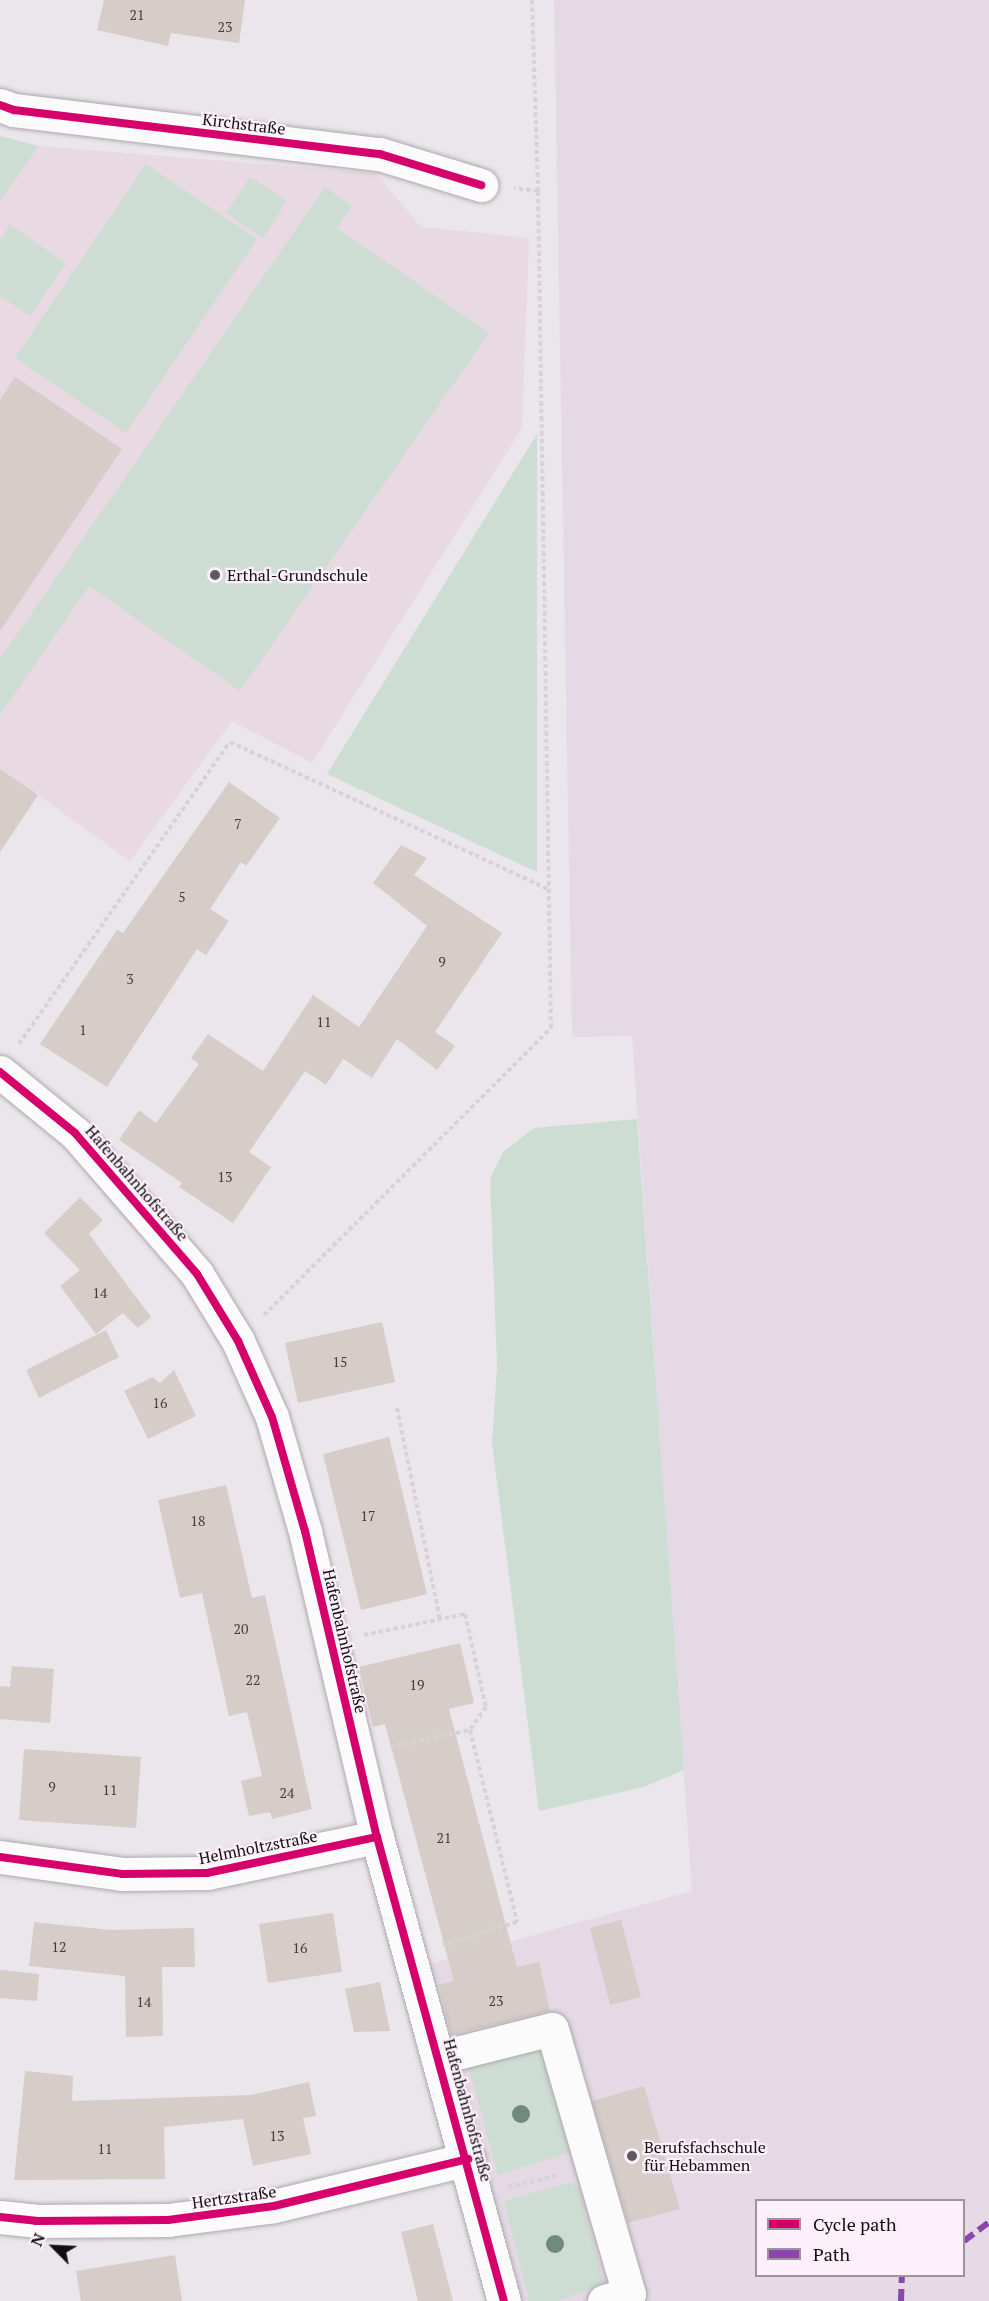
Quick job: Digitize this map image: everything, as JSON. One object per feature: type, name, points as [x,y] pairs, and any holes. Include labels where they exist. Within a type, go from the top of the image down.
[{"type":"street","name":"Kirchstraße","points":[[0,105],[14,110],[380,154],[481,185]]},
{"type":"street","name":"Hafenbahnhofstraße","points":[[7,1062],[140,1204],[197,1274],[238,1341],[272,1417],[305,1531],[377,1837],[441,2057],[504,2301]]},
{"type":"street","name":"Helmholtzstraße","points":[[0,1857],[122,1874],[207,1873],[377,1837]]},
{"type":"street","name":"Hafenbahnhofstraße","points":[[441,2057],[552,2030],[629,2294],[604,2301]]},
{"type":"street","name":"Hertzstraße","points":[[0,2217],[36,2221],[168,2220],[274,2206],[468,2159]]},
{"type":"path","points":[[238,1341],[551,1028],[538,191],[531,0]]},
{"type":"path","points":[[481,185],[538,191]]},
{"type":"path","points":[[7,1062],[230,742],[550,890]]},
{"type":"path","points":[[397,1408],[440,1619]]},
{"type":"path","points":[[331,1642],[465,1614],[486,1707],[470,1730],[357,1755]]},
{"type":"path","points":[[412,1959],[434,1953],[438,1946],[517,1922],[470,1730]]},
{"type":"shaded area","points":[[554,0],[989,0],[989,2301],[523,2301],[430,1964],[692,1891],[632,1036],[572,1037]]},
{"type":"shaded area","points":[[0,136],[39,146],[0,201]]},
{"type":"shaded area","name":"Erthal-Grundschule","points":[[39,146],[376,173],[421,227],[529,238],[522,428],[312,763],[232,721],[130,861],[38,795],[0,852],[0,201]]},
{"type":"shaded area","points":[[146,164],[257,239],[126,433],[15,358]]},
{"type":"shaded area","points":[[250,177],[287,201],[263,238],[226,213]]},
{"type":"shaded area","points":[[325,187],[352,206],[337,228],[489,333],[240,691],[89,586],[0,715],[0,659]]},
{"type":"shaded area","points":[[10,225],[66,263],[30,316],[0,296],[0,240]]},
{"type":"shaded area","points":[[537,434],[537,872],[327,774]]},
{"type":"shaded area","points":[[637,1119],[684,1770],[644,1787],[539,1811],[492,1443],[497,1367],[490,1179],[503,1152],[534,1128]]},
{"type":"shaded area","points":[[536,2050],[544,2055],[570,2152],[498,2175],[469,2069]]},
{"type":"shaded area","points":[[571,2182],[579,2187],[604,2284],[558,2301],[529,2301],[504,2201]]},
{"type":"building","points":[[104,0],[245,0],[239,43],[171,33],[168,46],[97,30]]},
{"type":"building","points":[[15,377],[122,449],[0,631],[0,400]]},
{"type":"building","points":[[0,769],[38,795],[0,852]]},
{"type":"building","points":[[229,782],[280,818],[246,866],[241,862],[210,909],[229,921],[206,955],[197,949],[107,1087],[40,1044],[117,930],[123,933]]},
{"type":"building","points":[[401,845],[427,858],[414,875],[502,933],[435,1032],[455,1046],[437,1070],[397,1039],[372,1078],[343,1059],[326,1085],[305,1071],[249,1152],[271,1167],[233,1223],[179,1187],[182,1183],[119,1140],[139,1110],[156,1123],[199,1064],[191,1058],[208,1034],[263,1071],[313,995],[359,1027],[427,926],[373,883]]},
{"type":"building","points":[[80,1197],[103,1220],[89,1234],[151,1317],[138,1328],[123,1313],[96,1334],[60,1286],[80,1270],[44,1233]]},
{"type":"building","points":[[382,1322],[395,1382],[298,1403],[285,1343]]},
{"type":"building","points":[[106,1330],[119,1357],[39,1398],[26,1370]]},
{"type":"building","points":[[174,1370],[196,1416],[148,1439],[124,1391],[153,1377],[160,1383]]},
{"type":"building","points":[[389,1437],[427,1594],[361,1610],[323,1454]]},
{"type":"building","points":[[226,1485],[252,1598],[265,1595],[312,1809],[272,1819],[270,1812],[249,1816],[241,1781],[262,1776],[247,1712],[229,1716],[202,1593],[180,1598],[158,1500]]},
{"type":"building","points":[[460,1643],[474,1703],[449,1709],[517,1967],[539,1962],[550,2011],[451,2035],[439,1985],[454,1981],[385,1724],[373,1727],[359,1667]]},
{"type":"building","points":[[12,1666],[54,1669],[50,1723],[0,1719],[0,1686],[10,1687]]},
{"type":"building","points":[[24,1749],[141,1757],[136,1828],[19,1820]]},
{"type":"building","points":[[333,1913],[342,1972],[268,1983],[259,1924]]},
{"type":"building","points":[[621,1920],[641,1997],[610,2005],[590,1928]]},
{"type":"building","points":[[34,1922],[109,1930],[194,1928],[195,1967],[162,1967],[163,2036],[126,2037],[125,1976],[29,1966]]},
{"type":"building","points":[[0,1970],[39,1974],[37,2001],[0,1998]]},
{"type":"building","points":[[380,1982],[390,2031],[354,2032],[345,1989]]},
{"type":"building","points":[[25,2071],[73,2076],[72,2101],[251,2095],[309,2082],[316,2116],[303,2118],[311,2154],[253,2166],[243,2119],[164,2127],[165,2179],[14,2180]]},
{"type":"building","name":"Berufsfachschule für Hebammen","points":[[644,2086],[680,2209],[628,2223],[592,2101]]},
{"type":"building","points":[[433,2224],[453,2301],[418,2301],[401,2232]]},
{"type":"building","points":[[175,2255],[182,2301],[81,2301],[76,2271]]},
{"type":"marked path","points":[[965,2240],[989,2222]]},
{"type":"marked path","points":[[901,2301],[902,2277]]},
{"type":"cycle path","points":[[0,105],[14,110],[380,154],[481,185]]},
{"type":"cycle path","points":[[0,1072],[75,1133],[197,1274],[238,1341],[272,1417],[305,1531],[377,1837],[504,2301]]},
{"type":"cycle path","points":[[0,1857],[122,1874],[207,1873],[377,1837]]},
{"type":"cycle path","points":[[0,2217],[36,2221],[168,2220],[274,2206],[468,2159]]},
{"type":"place","name":"Erthal-Grundschule","points":[[215,575]]},
{"type":"place","name":"Berufsfachschule für Hebammen","points":[[632,2156]]}]
